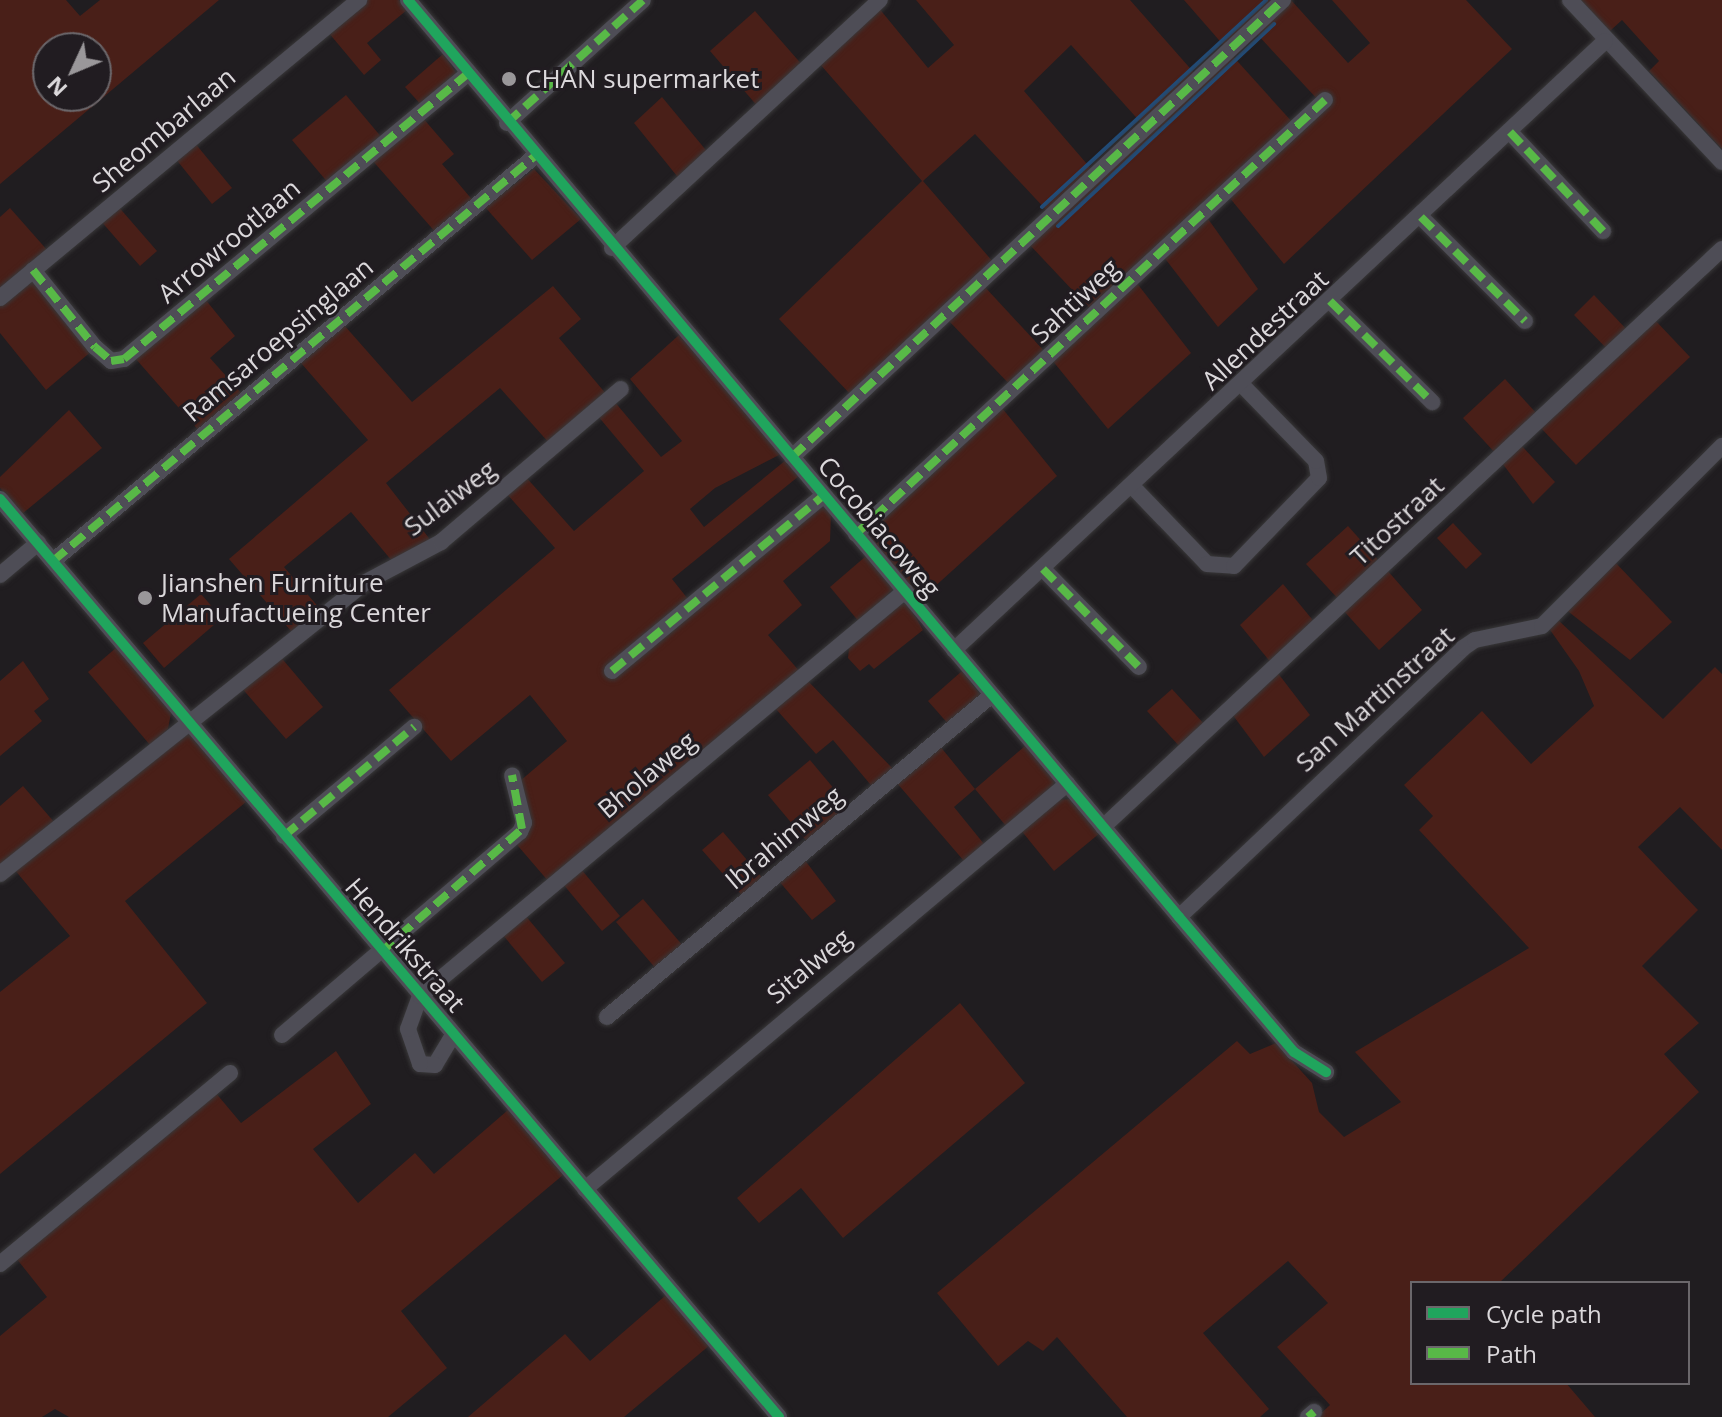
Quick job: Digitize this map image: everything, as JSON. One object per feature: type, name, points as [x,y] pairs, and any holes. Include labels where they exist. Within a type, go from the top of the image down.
[{"type":"street","name":"Sheombarlaan","points":[[0,298],[359,0]]},
{"type":"street","points":[[413,6],[432,0]]},
{"type":"street","points":[[507,123],[643,0]]},
{"type":"street","points":[[612,248],[880,0]]},
{"type":"street","points":[[792,457],[1283,0]]},
{"type":"street","points":[[1570,0],[1605,41],[1722,162]]},
{"type":"street","name":"Cocobiacoweg","points":[[413,6],[612,248],[1294,1052],[1326,1072]]},
{"type":"street","name":"Allendestraat","points":[[954,650],[1421,217],[1605,41]]},
{"type":"street","name":"Arrowrootlaan","points":[[33,270],[105,356],[124,359],[467,74]]},
{"type":"street","name":"Sahtiweg","points":[[856,534],[1325,100]]},
{"type":"street","points":[[1510,132],[1603,231]]},
{"type":"street","name":"Ramsaroepsinglaan","points":[[53,561],[535,156]]},
{"type":"street","points":[[1421,217],[1525,321]]},
{"type":"street","name":"Titostraat","points":[[1103,827],[1722,249]]},
{"type":"street","points":[[1330,301],[1432,402]]},
{"type":"street","points":[[1132,486],[1207,564],[1234,566],[1319,478],[1316,461],[1241,384]]},
{"type":"street","name":"Sulaiweg","points":[[0,874],[364,583],[441,542],[621,389]]},
{"type":"street","name":"San Martinstraat","points":[[1179,917],[1463,648],[1475,640],[1542,626],[1722,446]]},
{"type":"street","points":[[612,671],[823,496]]},
{"type":"street","name":"Hendrikstraat","points":[[0,499],[381,952],[779,1417]]},
{"type":"street","points":[[0,575],[38,543]]},
{"type":"street","points":[[1043,569],[1139,667]]},
{"type":"street","name":"Bholaweg","points":[[420,996],[905,591]]},
{"type":"street","name":"Ibrahimweg","points":[[607,1017],[992,695]]},
{"type":"street","points":[[284,836],[414,727]]},
{"type":"street","points":[[282,1035],[522,829],[512,775]]},
{"type":"street","name":"Sitalweg","points":[[585,1189],[1067,784]]},
{"type":"street","points":[[420,996],[408,1029],[420,1064],[435,1065],[453,1035]]},
{"type":"street","points":[[0,1264],[230,1073]]},
{"type":"shaded area","points":[[0,0],[66,0],[80,16],[100,0],[219,0],[112,90],[112,32],[32,32],[32,112],[86,112],[0,184]]},
{"type":"shaded area","points":[[365,0],[399,0],[407,10],[367,43],[381,60],[364,75],[328,32]]},
{"type":"shaded area","points":[[916,0],[1130,0],[1196,75],[1143,125],[1071,45],[1024,91],[1093,171],[1048,212],[975,134],[923,181],[994,263],[851,395],[779,319],[922,181],[819,63],[878,7],[928,68],[954,45]]},
{"type":"shaded area","points":[[1184,0],[1276,0],[1225,47]]},
{"type":"shaded area","points":[[1291,0],[1348,63],[1370,43],[1332,0],[1466,0],[1512,49],[1284,264],[1229,197],[1319,101],[1255,32]]},
{"type":"shaded area","points":[[1581,0],[1722,0],[1722,149],[1649,71],[1659,61],[1622,20],[1610,31]]},
{"type":"shaded area","points":[[755,11],[804,67],[759,108],[710,51]]},
{"type":"shaded area","points":[[1230,53],[1294,124],[1093,312],[1028,243]]},
{"type":"shaded area","points":[[443,54],[457,74],[423,107],[405,87]]},
{"type":"shaded area","points":[[346,95],[383,139],[329,184],[292,140]]},
{"type":"shaded area","points":[[662,97],[710,155],[681,181],[634,123]]},
{"type":"shaded area","points":[[422,117],[454,154],[442,164],[475,203],[437,234],[372,160]]},
{"type":"shaded area","points":[[194,142],[232,188],[212,204],[175,158]]},
{"type":"shaded area","points":[[534,169],[581,219],[532,260],[485,207]]},
{"type":"shaded area","points":[[117,205],[157,251],[140,266],[100,220]]},
{"type":"shaded area","points":[[10,208],[48,251],[0,289],[0,217]]},
{"type":"shaded area","points":[[1206,216],[1258,289],[1218,327],[1163,256]]},
{"type":"shaded area","points":[[35,280],[93,350],[46,390],[0,333],[0,303]]},
{"type":"shaded area","points":[[1136,282],[1191,353],[1108,429],[1052,360]]},
{"type":"shaded area","points":[[553,286],[581,319],[559,338],[607,395],[550,444],[500,388],[386,483],[432,542],[392,561],[351,512],[284,567],[321,610],[291,631],[229,559],[368,440],[301,363],[344,325],[412,402]]},
{"type":"shaded area","points":[[984,286],[1048,355],[1013,388],[948,320]]},
{"type":"shaded area","points":[[1594,295],[1630,333],[1610,352],[1574,315]]},
{"type":"shaded area","points":[[205,299],[235,336],[210,358],[243,395],[200,432],[135,358]]},
{"type":"shaded area","points":[[1655,320],[1690,357],[1576,465],[1540,427]]},
{"type":"shaded area","points":[[679,335],[781,454],[715,488],[690,509],[704,527],[786,460],[799,476],[672,579],[688,599],[819,500],[831,514],[830,541],[783,581],[802,605],[768,635],[801,673],[549,882],[512,839],[527,827],[520,781],[567,741],[530,695],[451,761],[389,690],[555,548],[506,493],[525,476],[574,531],[644,471],[597,415],[614,401],[661,457],[682,441],[630,379]]},
{"type":"shaded area","points":[[1505,379],[1539,416],[1497,455],[1463,418]]},
{"type":"shaded area","points":[[1002,408],[1057,476],[921,599],[870,540],[873,527]]},
{"type":"shaded area","points":[[69,410],[102,448],[22,514],[0,488],[0,477]]},
{"type":"shaded area","points":[[1521,445],[1555,482],[1533,504],[1502,463]]},
{"type":"shaded area","points":[[1453,523],[1482,554],[1466,569],[1437,538]]},
{"type":"shaded area","points":[[1348,526],[1382,564],[1340,601],[1306,564]]},
{"type":"shaded area","points":[[866,556],[893,589],[860,623],[830,587]]},
{"type":"shaded area","points":[[1614,561],[1672,622],[1630,660],[1565,609]]},
{"type":"shaded area","points":[[1387,570],[1422,610],[1379,650],[1343,610]]},
{"type":"shaded area","points":[[1283,584],[1316,624],[1272,664],[1240,625]]},
{"type":"shaded area","points":[[201,594],[222,618],[164,668],[143,643]]},
{"type":"shaded area","points":[[899,604],[908,604],[923,630],[874,669],[869,664],[860,671],[848,658],[849,648]]},
{"type":"shaded area","points":[[1556,618],[1663,719],[1715,667],[1722,674],[1722,850],[1680,807],[1638,847],[1698,910],[1642,966],[1699,1023],[1664,1054],[1699,1092],[1501,1281],[1410,1281],[1410,1385],[1568,1385],[1595,1417],[1317,1417],[1330,1405],[1277,1347],[1328,1303],[1288,1261],[1203,1333],[1269,1409],[1260,1417],[1127,1417],[1057,1337],[1043,1351],[1028,1341],[998,1366],[937,1293],[1237,1041],[1250,1054],[1276,1043],[1312,1083],[1319,1112],[1344,1137],[1401,1102],[1355,1052],[1529,948],[1419,830],[1433,816],[1404,785],[1482,711],[1531,764],[1594,706],[1579,671],[1548,627]]},
{"type":"shaded area","points":[[117,647],[171,713],[168,729],[150,745],[88,672]]},
{"type":"shaded area","points":[[279,655],[323,707],[286,739],[240,686]]},
{"type":"shaded area","points":[[23,661],[49,699],[34,711],[42,721],[0,756],[0,681]]},
{"type":"shaded area","points":[[962,671],[982,697],[950,726],[928,701]]},
{"type":"shaded area","points":[[1277,672],[1310,715],[1264,757],[1232,714]]},
{"type":"shaded area","points":[[808,681],[896,772],[875,790],[833,740],[816,754],[775,708]]},
{"type":"shaded area","points":[[1172,689],[1206,726],[1181,748],[1147,711]]},
{"type":"shaded area","points":[[181,731],[189,733],[246,802],[125,901],[207,1003],[0,1174],[0,992],[70,936],[14,869]]},
{"type":"shaded area","points":[[939,745],[975,789],[954,807],[984,844],[964,861],[896,782]]},
{"type":"shaded area","points":[[1026,745],[1054,781],[1053,787],[1006,826],[975,789]]},
{"type":"shaded area","points":[[810,760],[851,809],[809,844],[768,795]]},
{"type":"shaded area","points":[[23,786],[55,823],[0,867],[0,806]]},
{"type":"shaded area","points":[[1069,799],[1100,833],[1054,871],[1020,829],[1058,800]]},
{"type":"shaded area","points":[[723,832],[765,881],[745,899],[702,850]]},
{"type":"shaded area","points":[[804,859],[836,901],[812,920],[778,880]]},
{"type":"shaded area","points":[[581,869],[620,916],[602,931],[563,884]]},
{"type":"shaded area","points":[[643,899],[684,947],[657,970],[616,922]]},
{"type":"shaded area","points":[[525,915],[565,963],[542,982],[502,934]]},
{"type":"shaded area","points":[[960,1003],[1025,1083],[843,1238],[801,1188],[759,1223],[737,1198]]},
{"type":"shaded area","points":[[336,1051],[371,1104],[313,1149],[358,1203],[415,1153],[434,1174],[508,1110],[563,1175],[401,1311],[447,1368],[388,1417],[69,1417],[55,1409],[42,1417],[0,1417],[0,1336],[47,1297],[16,1258],[215,1092],[241,1123]]},
{"type":"shaded area","points":[[666,1295],[710,1345],[624,1417],[468,1417],[565,1334],[590,1361]]},
{"type":"waterway","points":[[1042,207],[1266,0]]},
{"type":"waterway","points":[[1058,226],[1274,24]]},
{"type":"marked path","points":[[507,123],[643,0]]},
{"type":"marked path","points":[[792,457],[1283,0]]},
{"type":"marked path","points":[[33,270],[95,347],[111,361],[124,359],[467,74]]},
{"type":"marked path","points":[[856,534],[1325,100]]},
{"type":"marked path","points":[[1510,132],[1603,231]]},
{"type":"marked path","points":[[53,561],[535,156]]},
{"type":"marked path","points":[[1421,217],[1525,321]]},
{"type":"marked path","points":[[1330,301],[1432,402]]},
{"type":"marked path","points":[[612,671],[823,496]]},
{"type":"marked path","points":[[1043,569],[1139,667]]},
{"type":"marked path","points":[[284,836],[414,727]]},
{"type":"marked path","points":[[381,952],[522,829],[512,775]]},
{"type":"marked path","points":[[1308,1417],[1314,1412]]},
{"type":"cycle path","points":[[408,0],[1294,1052],[1326,1072]]},
{"type":"cycle path","points":[[0,499],[779,1417]]},
{"type":"place","name":"CHAN supermarket","points":[[509,79]]},
{"type":"place","name":"Jianshen Furniture Manufactueing Center","points":[[145,598]]}]
